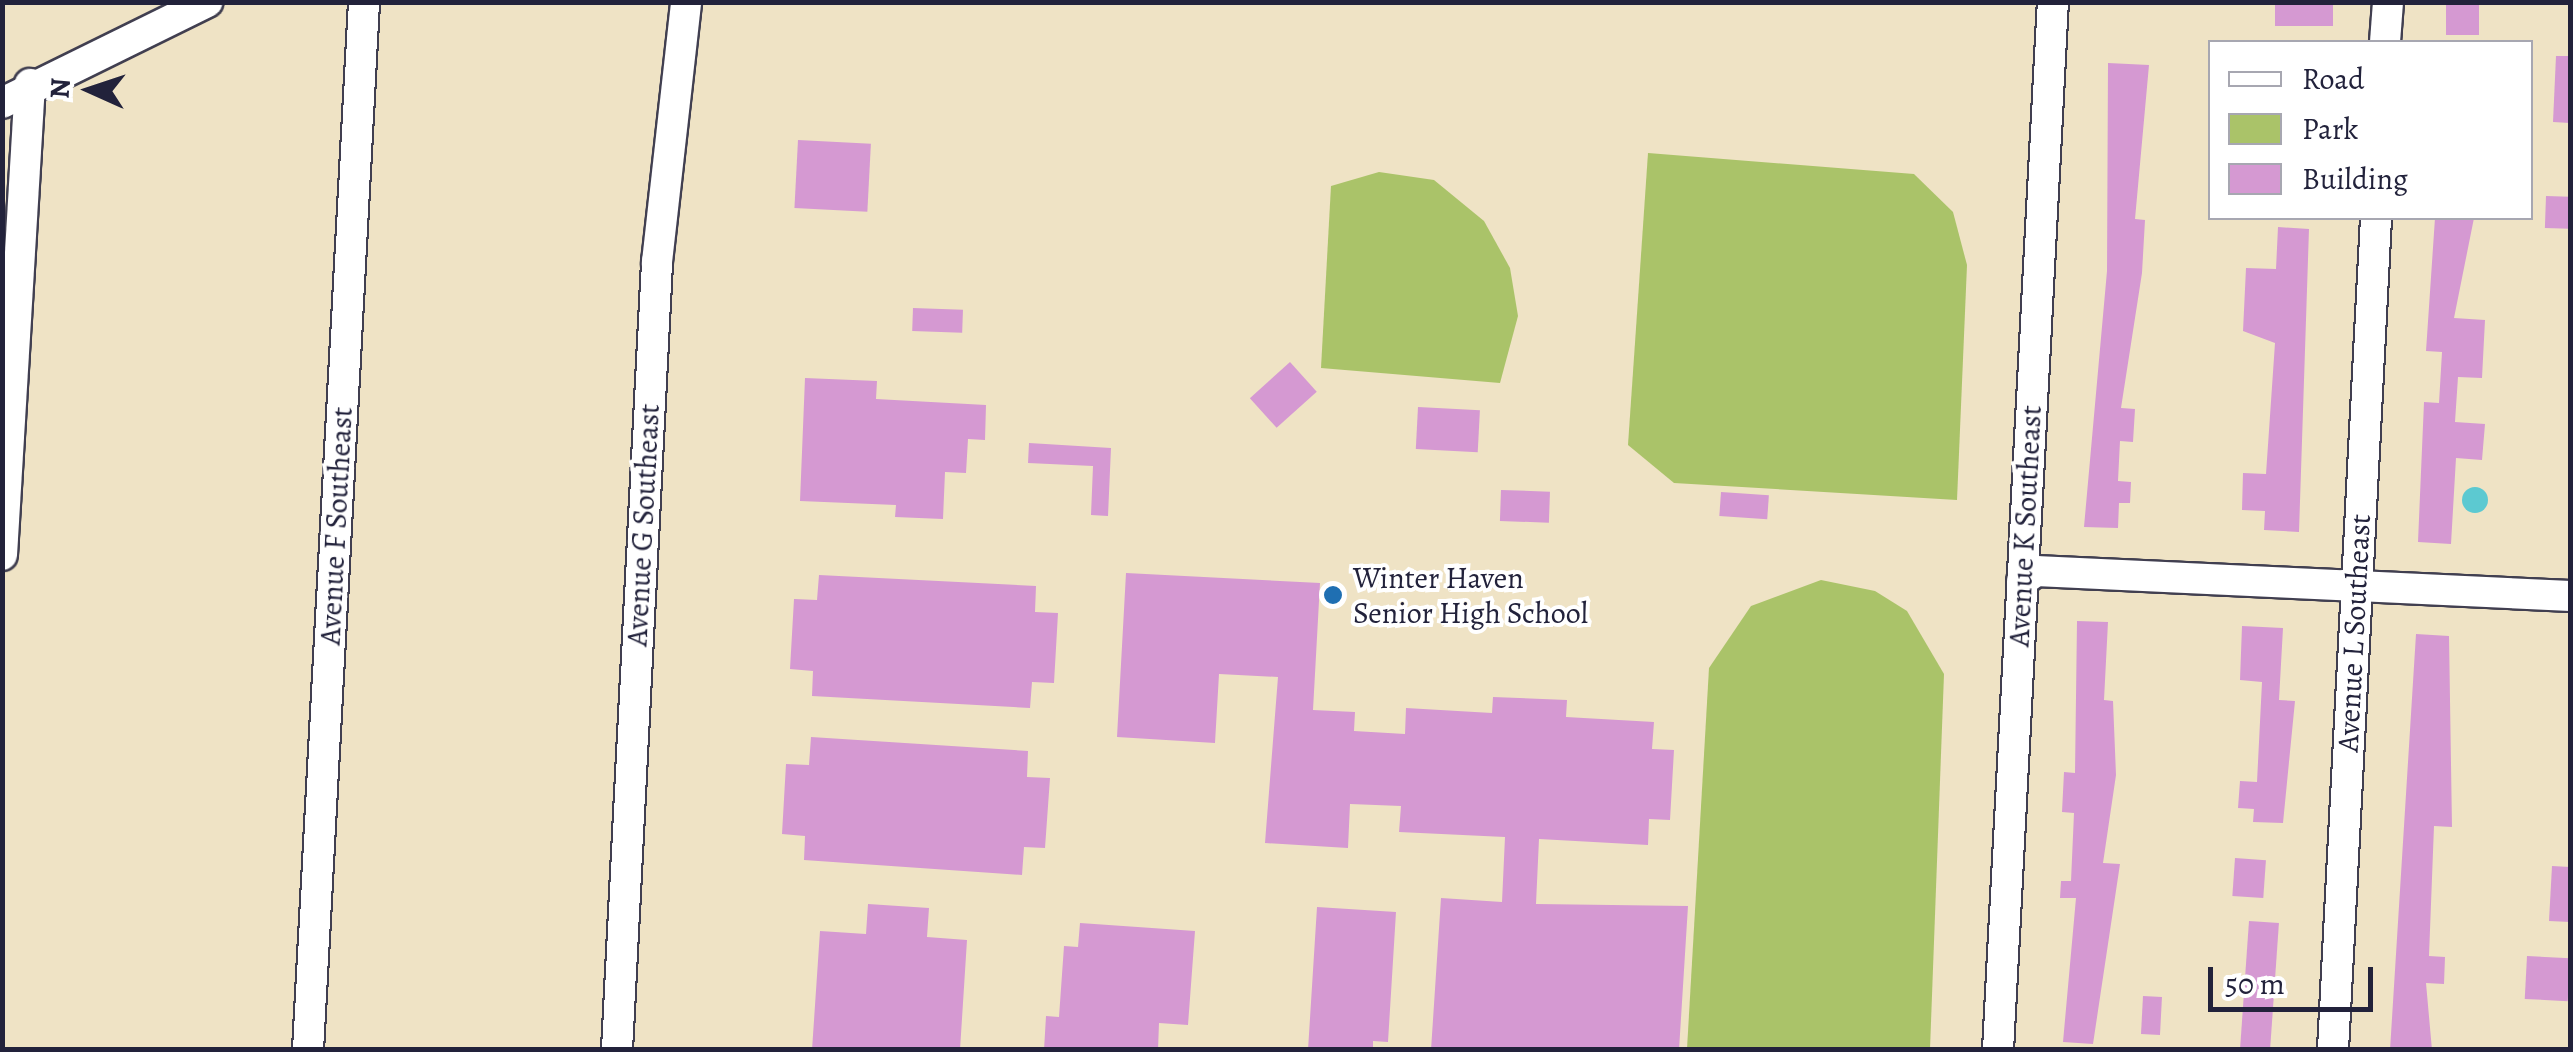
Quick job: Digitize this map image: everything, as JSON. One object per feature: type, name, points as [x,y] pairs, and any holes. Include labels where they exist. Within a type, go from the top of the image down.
[{"type":"street","points":[[2,102],[30,84],[207,2]]},
{"type":"street","name":"Avenue F Southeast","points":[[308,1050],[364,2]]},
{"type":"street","name":"Avenue G Southeast","points":[[617,1050],[657,262],[686,2]]},
{"type":"street","name":"Avenue K Southeast","points":[[1998,1050],[2052,2]]},
{"type":"street","points":[[2386,40],[2388,2]]},
{"type":"street","points":[[2,555],[30,84]]},
{"type":"street","name":"Avenue L Southeast","points":[[2333,1050],[2376,220]]},
{"type":"street","points":[[2022,580],[2036,571],[2570,596]]},
{"type":"green space","points":[[1648,153],[1914,174],[1953,212],[1967,265],[1957,500],[1674,483],[1628,445]]},
{"type":"green space","points":[[1379,172],[1434,180],[1484,221],[1510,268],[1518,316],[1500,383],[1321,368],[1331,186]]},
{"type":"green space","points":[[1821,580],[1875,591],[1907,611],[1944,674],[1930,1049],[1687,1049],[1709,668],[1751,606]]},
{"type":"water","points":[[2475,487],[2484,491],[2488,500],[2484,509],[2475,513],[2466,509],[2462,500],[2466,491]]},
{"type":"building","points":[[2275,2],[2333,2],[2333,26],[2275,26]]},
{"type":"building","points":[[2446,2],[2479,2],[2479,35],[2446,35]]},
{"type":"building","points":[[2556,56],[2570,56],[2570,123],[2553,122]]},
{"type":"building","points":[[2108,63],[2149,65],[2135,219],[2145,220],[2142,273],[2121,408],[2135,409],[2133,442],[2120,441],[2118,481],[2131,482],[2130,503],[2119,503],[2118,528],[2084,527],[2107,271]]},
{"type":"building","points":[[798,140],[871,144],[867,212],[794,208]]},
{"type":"building","points":[[2546,196],[2570,197],[2569,229],[2545,228]]},
{"type":"building","points":[[2435,220],[2474,220],[2454,318],[2485,320],[2482,378],[2458,377],[2455,422],[2485,424],[2482,460],[2456,458],[2451,544],[2418,542],[2424,402],[2439,403],[2442,352],[2426,351]]},
{"type":"building","points":[[2278,227],[2309,229],[2299,532],[2264,530],[2265,511],[2242,510],[2243,473],[2266,474],[2275,343],[2243,331],[2246,268],[2276,269]]},
{"type":"building","points":[[913,308],[963,310],[962,333],[912,331]]},
{"type":"building","points":[[1290,362],[1317,392],[1277,428],[1250,398]]},
{"type":"building","points":[[805,378],[877,381],[876,399],[986,405],[985,440],[968,439],[966,473],[945,472],[943,519],[895,517],[896,505],[800,501]]},
{"type":"building","points":[[1418,407],[1480,410],[1478,452],[1416,449]]},
{"type":"building","points":[[1029,443],[1111,448],[1108,516],[1091,515],[1093,466],[1028,463]]},
{"type":"building","points":[[1501,490],[1550,492],[1549,523],[1500,521]]},
{"type":"building","points":[[1721,492],[1769,495],[1767,519],[1719,516]]},
{"type":"building","points":[[1126,573],[1320,583],[1313,710],[1355,712],[1354,731],[1405,734],[1406,708],[1492,713],[1493,697],[1567,700],[1566,717],[1654,722],[1652,749],[1674,750],[1670,820],[1649,819],[1648,845],[1539,839],[1536,904],[1688,906],[1679,1050],[1431,1050],[1441,898],[1502,902],[1505,837],[1399,832],[1401,806],[1350,804],[1348,848],[1265,843],[1278,677],[1219,674],[1215,743],[1117,737]]},
{"type":"building","points":[[819,575],[1036,586],[1035,612],[1058,613],[1054,683],[1032,682],[1030,708],[812,696],[813,671],[790,669],[794,599],[817,600]]},
{"type":"building","points":[[2077,621],[2108,622],[2104,700],[2113,701],[2116,775],[2103,863],[2120,864],[2093,1044],[2063,1042],[2076,898],[2060,898],[2061,881],[2071,881],[2074,813],[2062,812],[2064,772],[2075,773]]},
{"type":"building","points":[[2242,626],[2283,628],[2279,700],[2295,701],[2283,823],[2253,822],[2254,809],[2238,808],[2240,781],[2257,782],[2262,682],[2240,680]]},
{"type":"building","points":[[2416,634],[2449,636],[2452,827],[2434,826],[2429,956],[2445,957],[2444,984],[2426,983],[2432,1050],[2390,1050]]},
{"type":"building","points":[[811,737],[1028,751],[1027,777],[1050,778],[1045,848],[1024,847],[1022,875],[804,860],[805,836],[782,834],[786,764],[809,765]]},
{"type":"building","points":[[2235,858],[2266,860],[2263,898],[2232,896]]},
{"type":"building","points":[[2552,866],[2570,867],[2570,922],[2549,921]]},
{"type":"building","points":[[868,904],[929,908],[927,937],[967,940],[960,1050],[812,1050],[820,931],[866,934]]},
{"type":"building","points":[[1317,907],[1396,912],[1388,1042],[1373,1041],[1373,1050],[1308,1050]]},
{"type":"building","points":[[2249,921],[2279,923],[2270,1050],[2240,1050]]},
{"type":"building","points":[[1080,923],[1195,931],[1188,1025],[1159,1023],[1158,1050],[1044,1050],[1046,1016],[1059,1017],[1064,946],[1078,947]]},
{"type":"building","points":[[2527,956],[2570,958],[2568,1001],[2525,999]]},
{"type":"building","points":[[2143,996],[2162,997],[2160,1035],[2141,1034]]},
{"type":"place","name":"Winter Haven Senior High School","points":[[1333,595]]}]
